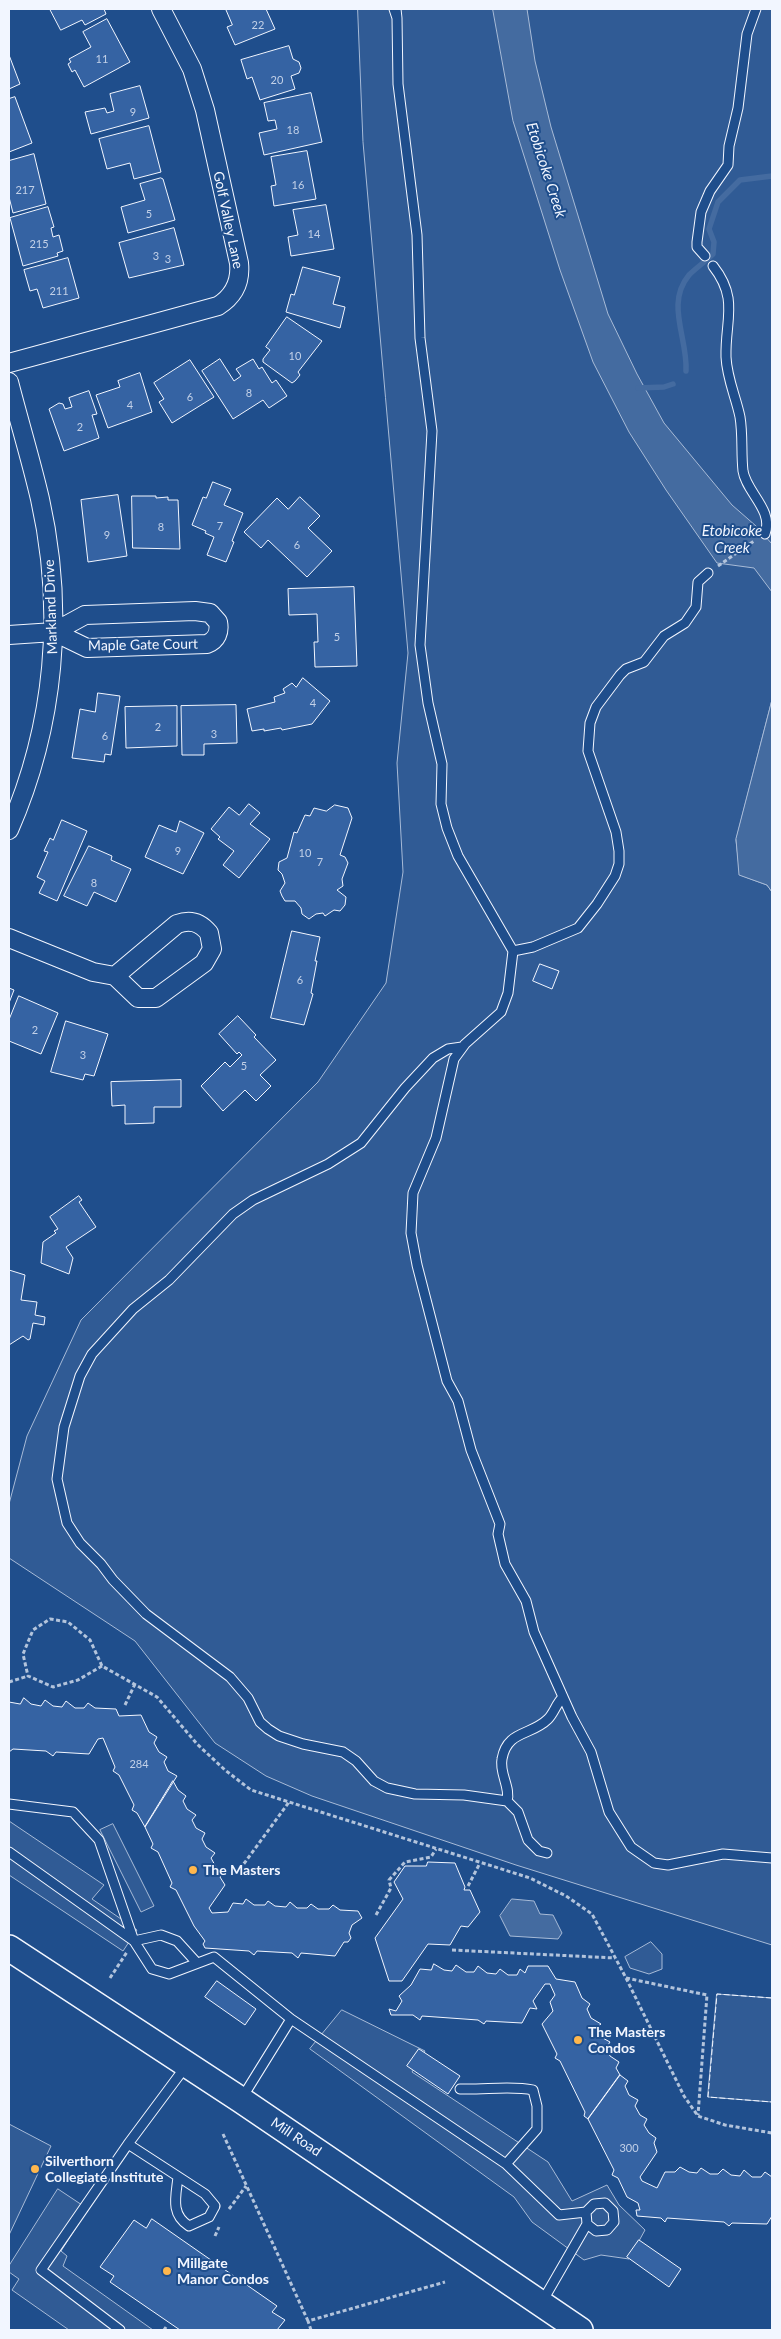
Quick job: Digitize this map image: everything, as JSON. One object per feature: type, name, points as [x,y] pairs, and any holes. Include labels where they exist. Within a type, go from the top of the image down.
[{"type":"street","name":"Golf Valley Lane","points":[[9,363],[218,306],[230,297],[238,285],[238,263],[205,110],[192,69],[161,9]]},
{"type":"street","name":"Markland Drive","points":[[9,382],[40,499],[46,532],[54,632],[52,672],[45,722],[29,779],[9,830]]},
{"type":"street","name":"Maple Gate Court","points":[[195,612],[206,612],[213,616],[218,622],[219,630],[214,640],[203,645],[86,648],[54,632],[86,615],[195,612]]},
{"type":"street","points":[[9,635],[54,632]]},
{"type":"street","points":[[9,938],[93,972],[115,976],[138,998],[156,998],[207,960],[212,948],[209,933],[197,922],[189,921],[177,924],[115,976]]},
{"type":"street","name":"Mill Road","points":[[9,1948],[186,2066],[241,2100],[580,2330]]},
{"type":"lane","points":[[395,9],[397,18],[398,84],[416,235],[420,338],[432,431],[420,644],[428,703],[442,764],[441,804],[447,828],[458,856],[512,951],[508,993],[501,1012],[462,1047],[454,1058],[436,1138],[413,1194],[411,1233],[447,1381],[458,1401],[474,1458],[500,1524],[498,1534],[500,1549],[526,1600],[534,1632],[563,1697],[591,1752],[609,1812],[631,1847],[644,1858],[654,1863],[668,1865],[723,1854],[772,1858]]},
{"type":"lane","points":[[704,256],[697,242],[701,212],[710,192],[728,165],[730,158],[729,146],[738,108],[747,34],[756,9]]},
{"type":"lane","points":[[713,266],[727,287],[729,301],[726,357],[730,385],[740,416],[743,471],[746,482],[762,506],[767,528],[765,534]]},
{"type":"lane","points":[[512,951],[533,947],[578,928],[597,904],[615,876],[619,864],[616,832],[588,750],[590,723],[596,706],[620,675],[626,669],[644,662],[664,636],[684,623],[696,607],[698,582],[708,574]]},
{"type":"lane","points":[[462,1047],[448,1049],[433,1058],[405,1088],[362,1143],[328,1164],[253,1200],[233,1214],[169,1280],[133,1309],[92,1354],[80,1376],[64,1427],[58,1479],[67,1523],[80,1543],[146,1614],[230,1677],[248,1698],[260,1722],[268,1729],[279,1736],[303,1744],[343,1752],[356,1761],[374,1781],[394,1789],[415,1794],[464,1795],[507,1801],[518,1812],[528,1840],[539,1850],[547,1853]]},
{"type":"lane","points":[[507,1801],[509,1795],[502,1771],[502,1758],[509,1742],[548,1719],[555,1704],[563,1697]]},
{"type":"lane","points":[[9,1804],[73,1812],[100,1840],[134,1941],[152,1969],[169,1974],[214,1957],[290,2020],[506,2164],[559,2215],[586,2212],[594,2204],[605,2204],[613,2211],[614,2222],[607,2230],[596,2231],[587,2224]]},
{"type":"lane","points":[[9,1852],[134,1941],[161,1934],[177,1941],[197,1963]]},
{"type":"lane","points":[[241,2100],[290,2020]]},
{"type":"lane","points":[[120,2330],[41,2270],[128,2144],[186,2066]]},
{"type":"lane","points":[[460,2089],[491,2090],[517,2086],[533,2090],[537,2106],[537,2129],[506,2164]]},
{"type":"lane","points":[[128,2144],[206,2194],[215,2206],[210,2217],[189,2226],[181,2221],[175,2209],[178,2177]]},
{"type":"lane","points":[[541,2304],[587,2224],[586,2212]]},
{"type":"path","points":[[708,574],[765,534]]},
{"type":"path","points":[[28,1676],[23,1654],[32,1630],[50,1619],[68,1622],[90,1640],[102,1666],[157,1697],[197,1744],[224,1770],[251,1790],[530,1878],[566,1896],[592,1914],[684,2096],[698,2116],[725,2125],[772,2133]]},
{"type":"path","points":[[9,1682],[28,1676],[53,1687],[78,1680],[102,1666]]},
{"type":"path","points":[[125,1705],[135,1684]]},
{"type":"path","points":[[240,1869],[289,1802]]},
{"type":"path","points":[[376,1915],[391,1888],[389,1880],[405,1862],[432,1857],[436,1849]]},
{"type":"path","points":[[468,1886],[480,1863]]},
{"type":"path","points":[[452,1950],[615,1958]]},
{"type":"path","points":[[110,1978],[121,1960]]},
{"type":"path","points":[[626,1978],[707,1995],[698,2116]]},
{"type":"path","points":[[223,2134],[311,2330]]},
{"type":"path","points":[[308,2321],[445,2282]]},
{"type":"shaded area","points":[[358,9],[772,9],[772,700],[736,840],[740,875],[767,885],[772,892],[772,1945],[516,1865],[312,1796],[266,1776],[215,1743],[135,1641],[9,1558],[9,1504],[27,1436],[81,1320],[318,1082],[386,983],[403,872],[397,763],[408,653],[363,142]]},
{"type":"shaded area","points":[[9,1821],[104,1885],[92,1899],[137,1930],[123,1951],[9,1875]]},
{"type":"shaded area","points":[[113,1824],[154,1906],[141,1912],[100,1830]]},
{"type":"shaded area","points":[[651,1942],[662,1954],[662,1969],[649,1974],[630,1968],[625,1957]]},
{"type":"shaded area","points":[[717,1994],[772,1998],[772,2102],[708,2097]]},
{"type":"shaded area","points":[[342,2010],[425,2051],[412,2072],[548,2162],[572,2201],[607,2185],[619,2205],[645,2230],[629,2259],[601,2255],[584,2260],[532,2222],[514,2197],[310,2049]]},
{"type":"shaded area","points":[[9,2124],[51,2146],[9,2235]]},
{"type":"shaded area","points":[[58,2189],[88,2209],[61,2251],[67,2256],[63,2266],[153,2330],[69,2330],[12,2290],[19,2279],[9,2272],[9,2266]]},
{"type":"water","name":"Etobicoke Creek","points":[[493,9],[527,9],[535,61],[551,127],[608,314],[637,374],[664,423],[732,505],[756,526],[772,544],[772,592],[754,568],[717,563],[666,490],[629,432],[593,362],[560,270],[513,121]]},
{"type":"water","points":[[772,700],[772,892],[767,885],[739,875],[736,839]]},
{"type":"water","points":[[512,1899],[534,1901],[540,1914],[553,1915],[562,1933],[558,1939],[510,1936],[500,1916]]},
{"type":"building","points":[[50,9],[104,9],[106,14],[85,25],[82,20],[61,30]]},
{"type":"building","points":[[226,9],[266,9],[275,29],[235,45],[227,27],[232,25]]},
{"type":"building","points":[[107,19],[130,62],[84,87],[75,70],[72,72],[68,64],[71,62],[69,59],[91,47],[83,32]]},
{"type":"building","points":[[289,46],[293,59],[299,62],[301,68],[299,73],[291,76],[295,89],[260,100],[252,77],[247,79],[241,60]]},
{"type":"building","points":[[9,55],[20,84],[9,89]]},
{"type":"building","points":[[140,86],[149,118],[91,134],[85,112],[105,108],[107,113],[114,111],[110,94]]},
{"type":"building","points":[[311,93],[322,142],[264,155],[259,133],[277,129],[275,120],[268,121],[264,103]]},
{"type":"building","points":[[15,97],[32,143],[9,152],[9,99]]},
{"type":"building","points":[[149,126],[161,172],[134,179],[130,163],[107,169],[99,139]]},
{"type":"building","points":[[307,151],[316,199],[274,206],[271,186],[276,185],[271,157]]},
{"type":"building","points":[[34,154],[46,204],[13,213],[9,197],[9,161]]},
{"type":"building","points":[[163,179],[175,220],[128,233],[121,207],[145,200],[140,184]]},
{"type":"building","points":[[326,205],[334,249],[291,256],[288,237],[298,235],[293,210]]},
{"type":"building","points":[[48,207],[54,227],[51,228],[53,237],[59,235],[63,251],[57,253],[58,256],[23,266],[10,218]]},
{"type":"building","points":[[174,228],[184,265],[129,278],[119,243]]},
{"type":"building","points":[[68,258],[79,298],[43,308],[37,289],[30,291],[24,270]]},
{"type":"building","points":[[303,267],[340,277],[333,304],[345,307],[340,328],[286,312],[291,294],[294,295]]},
{"type":"building","points":[[287,317],[322,341],[298,372],[300,375],[292,383],[263,362],[263,359],[270,350],[266,347]]},
{"type":"building","points":[[220,359],[234,381],[241,376],[236,369],[253,359],[259,369],[262,367],[272,383],[276,380],[287,396],[269,408],[263,400],[233,419],[202,371]]},
{"type":"building","points":[[190,360],[214,397],[172,423],[159,402],[164,399],[154,383]]},
{"type":"building","points":[[140,373],[152,412],[108,428],[96,395],[120,387],[118,381]]},
{"type":"building","points":[[89,391],[97,414],[92,415],[99,438],[64,451],[49,409],[59,403],[63,404],[65,409],[72,407],[69,398]]},
{"type":"building","points":[[213,482],[231,489],[224,505],[243,513],[226,562],[207,555],[214,537],[192,525],[203,497],[206,498]]},
{"type":"building","points":[[118,495],[127,556],[88,562],[81,500]]},
{"type":"building","points":[[132,496],[168,497],[168,500],[178,500],[180,549],[133,548]]},
{"type":"building","points":[[300,497],[320,516],[308,528],[332,551],[307,577],[268,540],[261,548],[244,532],[277,498],[288,509]]},
{"type":"building","points":[[354,587],[357,666],[315,667],[314,642],[318,642],[317,614],[289,615],[288,589]]},
{"type":"building","points":[[303,678],[330,701],[312,724],[282,730],[281,728],[252,731],[247,709],[275,702],[274,697],[285,693],[283,689],[292,683],[296,687]]},
{"type":"building","points":[[98,693],[120,696],[111,755],[105,754],[104,762],[72,758],[80,709],[95,712]]},
{"type":"building","points":[[236,705],[237,743],[204,744],[204,755],[182,755],[181,706]]},
{"type":"building","points":[[177,706],[177,746],[126,748],[125,707]]},
{"type":"building","points":[[249,804],[260,813],[250,824],[270,839],[239,878],[223,865],[234,851],[218,839],[220,837],[211,829],[229,807],[239,815]]},
{"type":"building","points":[[335,805],[348,808],[352,818],[340,855],[345,857],[348,863],[342,879],[343,886],[337,890],[346,897],[345,905],[340,911],[334,910],[325,916],[323,913],[316,914],[309,919],[302,914],[301,908],[295,901],[285,901],[282,896],[280,891],[285,883],[282,874],[278,870],[279,862],[287,858],[294,832],[297,833],[305,815],[310,816],[314,808],[326,811]]},
{"type":"building","points":[[62,820],[87,831],[57,901],[39,893],[45,881],[37,877],[48,852],[44,851],[50,838],[53,840]]},
{"type":"building","points":[[180,821],[204,833],[183,874],[145,857],[159,825],[176,832]]},
{"type":"building","points":[[89,846],[112,856],[111,860],[131,869],[116,902],[94,892],[87,906],[64,896]]},
{"type":"building","points":[[292,931],[320,937],[311,993],[313,994],[304,1025],[271,1018]]},
{"type":"building","points":[[540,964],[559,971],[552,989],[533,981]]},
{"type":"building","points":[[9,988],[14,990],[9,1003]]},
{"type":"building","points":[[19,996],[58,1013],[41,1054],[9,1041],[9,1020]]},
{"type":"building","points":[[238,1016],[256,1035],[254,1037],[276,1060],[260,1075],[271,1086],[256,1101],[245,1090],[223,1111],[201,1086],[225,1062],[230,1067],[242,1055],[239,1052],[237,1054],[219,1034]]},
{"type":"building","points":[[66,1021],[108,1034],[94,1076],[85,1074],[83,1080],[51,1072]]},
{"type":"building","points":[[181,1080],[181,1107],[154,1107],[154,1123],[125,1124],[125,1105],[112,1106],[111,1082]]},
{"type":"building","points":[[79,1196],[82,1200],[79,1202],[96,1227],[66,1247],[73,1258],[69,1274],[41,1263],[43,1242],[56,1233],[54,1231],[58,1229],[50,1217]]},
{"type":"building","points":[[9,1270],[25,1275],[21,1300],[37,1302],[35,1315],[45,1317],[44,1325],[33,1323],[30,1339],[28,1340],[23,1336],[9,1345]]},
{"type":"building","points":[[24,1698],[31,1704],[41,1706],[45,1700],[53,1706],[62,1707],[66,1701],[75,1708],[84,1708],[88,1703],[95,1708],[116,1709],[119,1716],[141,1715],[149,1732],[157,1737],[154,1743],[159,1752],[167,1757],[164,1762],[168,1771],[177,1776],[145,1827],[137,1813],[132,1810],[134,1805],[119,1775],[113,1771],[115,1767],[103,1738],[98,1739],[89,1754],[56,1752],[53,1756],[46,1751],[13,1749],[9,1752],[9,1702],[20,1704]]},
{"type":"building","name":"The Masters","points":[[173,1781],[178,1790],[186,1796],[183,1801],[187,1809],[196,1815],[192,1820],[196,1828],[205,1833],[202,1839],[206,1847],[215,1853],[211,1858],[216,1867],[224,1872],[220,1877],[225,1885],[209,1908],[212,1913],[228,1912],[233,1903],[243,1904],[246,1899],[254,1905],[265,1905],[268,1901],[275,1906],[286,1907],[290,1902],[297,1908],[307,1908],[311,1904],[318,1909],[329,1909],[333,1905],[340,1910],[358,1911],[362,1918],[352,1925],[349,1933],[351,1938],[348,1942],[344,1942],[335,1956],[301,1953],[298,1958],[292,1953],[257,1951],[254,1955],[249,1951],[205,1948],[203,1944],[205,1941],[194,1926],[176,1890],[170,1887],[172,1883],[158,1852],[151,1848],[153,1844],[145,1827]]},
{"type":"building","points":[[428,1862],[455,1863],[465,1887],[464,1890],[470,1890],[480,1912],[468,1927],[461,1926],[450,1945],[428,1944],[402,1981],[389,1981],[375,1938],[403,1899],[394,1882],[405,1866],[426,1866]]},
{"type":"building","name":"The Masters Condos","points":[[434,1964],[444,1970],[452,1971],[456,1965],[466,1972],[474,1972],[478,1966],[487,1973],[496,1974],[500,1969],[508,1975],[517,1975],[520,1969],[525,1973],[528,1966],[548,1966],[556,1979],[575,1982],[582,1998],[590,2004],[587,2009],[591,2018],[601,2024],[596,2028],[601,2037],[610,2042],[606,2048],[610,2056],[619,2062],[616,2068],[620,2075],[588,2119],[584,2116],[585,2112],[560,2061],[555,2058],[557,2054],[542,2024],[553,2011],[550,2002],[555,1995],[550,1984],[545,1984],[533,2001],[537,2009],[530,2008],[522,2023],[486,2021],[484,2024],[478,2020],[422,2016],[420,2020],[413,2015],[391,2015],[389,2009],[396,2011],[402,2001],[399,1996],[411,1985],[420,1969],[431,1970]]},
{"type":"building","points":[[217,1981],[256,2009],[245,2025],[205,1997]]},
{"type":"building","points":[[419,2049],[460,2076],[448,2094],[407,2066]]},
{"type":"building","name":"The Masters Condos","points":[[620,2075],[628,2081],[625,2086],[629,2095],[638,2100],[635,2106],[640,2115],[647,2119],[644,2125],[649,2133],[656,2138],[654,2143],[657,2152],[640,2177],[642,2181],[657,2188],[665,2172],[675,2172],[680,2167],[689,2172],[697,2173],[701,2168],[710,2174],[718,2174],[723,2169],[731,2175],[740,2176],[744,2170],[752,2177],[761,2177],[765,2172],[772,2177],[772,2216],[767,2224],[732,2223],[729,2226],[724,2222],[667,2218],[665,2222],[661,2218],[637,2216],[636,2210],[640,2210],[638,2203],[627,2197],[618,2178],[612,2175],[614,2170],[588,2119]]},
{"type":"building","name":"Millgate Manor Condos","points":[[152,2219],[277,2306],[272,2312],[285,2320],[277,2330],[180,2330],[110,2282],[114,2276],[100,2267],[134,2220],[146,2228]]},
{"type":"building","points":[[639,2240],[681,2269],[669,2287],[627,2257]]},
{"type":"waterway","points":[[686,371],[686,359],[679,322],[679,298],[682,286],[689,275],[713,254],[714,242],[709,229],[718,202],[740,180],[772,176]]},
{"type":"waterway","points":[[638,388],[664,387],[673,384]]},
{"type":"fence","points":[[772,1998],[717,1994],[708,2097],[772,2102]]},
{"type":"place","name":"The Masters","points":[[193,1870]]},
{"type":"place","name":"The Masters Condos","points":[[578,2040]]},
{"type":"place","name":"Silverthorn Collegiate Institute","points":[[35,2169]]},
{"type":"place","name":"Millgate Manor Condos","points":[[167,2271]]}]
